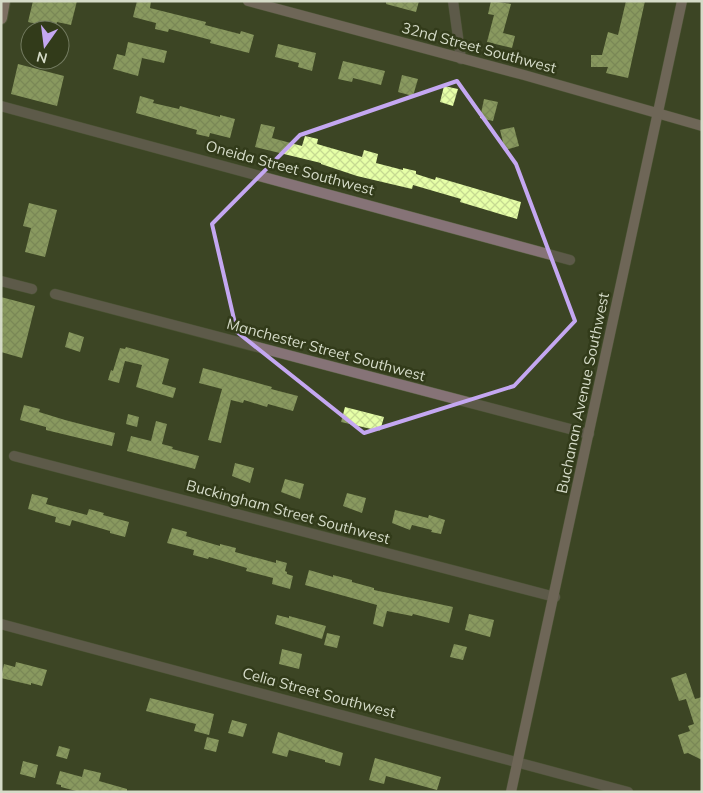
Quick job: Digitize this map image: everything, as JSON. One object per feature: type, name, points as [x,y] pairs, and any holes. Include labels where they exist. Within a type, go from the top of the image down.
[{"type":"main road","points":[[1,18],[4,1]]},
{"type":"street","name":"32nd Street Southwest","points":[[248,1],[461,58],[702,126]]},
{"type":"street","points":[[453,1],[461,58]]},
{"type":"street","name":"Buchanan Avenue Southwest","points":[[511,792],[682,1]]},
{"type":"street","name":"Oneida Street Southwest","points":[[1,106],[570,260]]},
{"type":"street","points":[[1,281],[32,289]]},
{"type":"street","name":"Manchester Street Southwest","points":[[55,294],[589,434]]},
{"type":"street","name":"Buckingham Street Southwest","points":[[14,456],[554,597]]},
{"type":"street","name":"Celia Street Southwest","points":[[1,624],[628,792]]},
{"type":"highlighted area","points":[[457,81],[516,164],[575,321],[514,386],[364,433],[237,332],[212,224],[300,135]]},
{"type":"building","points":[[33,1],[77,1],[71,25],[70,20],[28,20]]},
{"type":"building","points":[[137,1],[151,1],[150,8],[206,22],[205,25],[240,34],[241,31],[254,35],[249,53],[210,43],[211,40],[169,29],[168,32],[155,29],[156,23],[133,17]]},
{"type":"building","points":[[386,1],[419,1],[416,12],[386,4]]},
{"type":"building","points":[[491,1],[511,4],[503,33],[515,36],[512,48],[487,42],[494,15],[488,14]]},
{"type":"building","points":[[626,1],[645,1],[628,78],[606,73],[608,67],[591,67],[591,55],[602,55],[608,32],[618,35]]},
{"type":"building","points":[[128,42],[167,51],[164,63],[142,58],[138,76],[113,69],[117,54],[125,56]]},
{"type":"building","points":[[278,44],[316,53],[312,71],[298,67],[299,63],[275,57]]},
{"type":"building","points":[[343,61],[385,71],[381,85],[353,78],[352,82],[338,79]]},
{"type":"building","points":[[18,64],[20,65],[20,70],[41,70],[64,76],[57,106],[11,94]]},
{"type":"building","points":[[402,75],[418,79],[413,96],[398,92]]},
{"type":"building","points":[[444,86],[458,89],[453,106],[440,102]]},
{"type":"building","points":[[140,96],[154,100],[153,103],[179,109],[180,106],[220,117],[220,115],[235,119],[230,138],[210,133],[209,137],[196,134],[197,130],[136,113]]},
{"type":"building","points":[[484,99],[498,102],[493,121],[480,118]]},
{"type":"building","points":[[261,124],[275,127],[272,138],[302,146],[305,136],[318,139],[317,144],[362,157],[364,150],[378,154],[376,163],[403,170],[403,168],[416,171],[416,174],[435,180],[436,177],[521,202],[517,219],[460,202],[461,199],[413,185],[412,189],[357,176],[321,163],[255,147]]},
{"type":"building","points":[[514,127],[519,146],[505,150],[500,130]]},
{"type":"building","points":[[29,203],[57,210],[45,257],[25,252],[31,228],[23,226]]},
{"type":"building","points":[[1,297],[35,306],[22,358],[1,352]]},
{"type":"building","points":[[69,332],[84,337],[80,352],[65,347]]},
{"type":"building","points":[[126,347],[169,359],[162,384],[176,388],[173,398],[136,387],[142,365],[125,361],[119,383],[108,380],[111,370],[113,371],[120,348],[125,349]]},
{"type":"building","points":[[203,368],[298,396],[293,411],[268,404],[267,407],[244,400],[243,403],[231,400],[221,443],[208,440],[222,389],[199,383]]},
{"type":"building","points":[[24,405],[40,409],[39,412],[65,420],[115,433],[112,446],[46,430],[46,427],[20,420]]},
{"type":"building","points":[[345,407],[384,417],[380,431],[341,422]]},
{"type":"building","points":[[128,414],[139,417],[137,427],[126,424]]},
{"type":"building","points":[[156,421],[167,424],[162,444],[173,447],[172,449],[199,456],[195,469],[127,451],[131,436],[151,441]]},
{"type":"building","points":[[235,463],[254,468],[250,483],[232,476]]},
{"type":"building","points":[[285,479],[304,484],[300,499],[281,492]]},
{"type":"building","points":[[347,493],[366,498],[362,513],[343,506]]},
{"type":"building","points":[[32,494],[48,498],[46,504],[87,515],[89,509],[129,522],[125,537],[72,520],[70,526],[55,522],[56,517],[28,509]]},
{"type":"building","points":[[395,510],[428,518],[429,515],[445,520],[441,534],[412,525],[410,530],[392,523]]},
{"type":"building","points":[[172,528],[187,532],[186,536],[220,546],[220,544],[236,548],[235,552],[276,563],[276,560],[287,563],[285,571],[293,576],[290,589],[272,584],[273,578],[246,571],[247,568],[209,557],[208,559],[193,555],[194,550],[167,543]]},
{"type":"building","points":[[309,570],[352,580],[352,582],[374,588],[374,590],[453,607],[449,623],[413,614],[412,616],[387,611],[383,627],[373,624],[377,605],[305,585]]},
{"type":"building","points":[[469,614],[494,620],[490,637],[465,630]]},
{"type":"building","points":[[277,615],[289,618],[289,616],[326,626],[322,639],[275,624]]},
{"type":"building","points":[[327,633],[340,636],[337,648],[324,645]]},
{"type":"building","points":[[454,644],[467,647],[463,660],[450,657]]},
{"type":"building","points":[[282,649],[302,654],[299,669],[279,664]]},
{"type":"building","points":[[16,662],[47,670],[42,686],[1,678],[4,664],[15,667]]},
{"type":"building","points":[[686,673],[695,699],[702,697],[702,760],[688,753],[684,754],[678,735],[690,731],[688,726],[694,724],[686,699],[679,701],[671,678]]},
{"type":"building","points":[[150,698],[214,714],[209,735],[194,731],[196,724],[146,711]]},
{"type":"building","points":[[232,720],[247,724],[243,737],[228,733]]},
{"type":"building","points":[[278,732],[343,753],[340,766],[289,750],[287,757],[272,753]]},
{"type":"building","points":[[207,737],[219,740],[216,752],[204,749]]},
{"type":"building","points":[[59,746],[70,749],[67,759],[56,756]]},
{"type":"building","points":[[375,758],[441,777],[437,790],[386,776],[384,784],[369,780]]},
{"type":"building","points":[[23,761],[38,765],[35,778],[20,774]]},
{"type":"building","points":[[84,769],[101,773],[99,781],[127,789],[127,792],[80,792],[56,784],[60,771],[82,777]]}]
